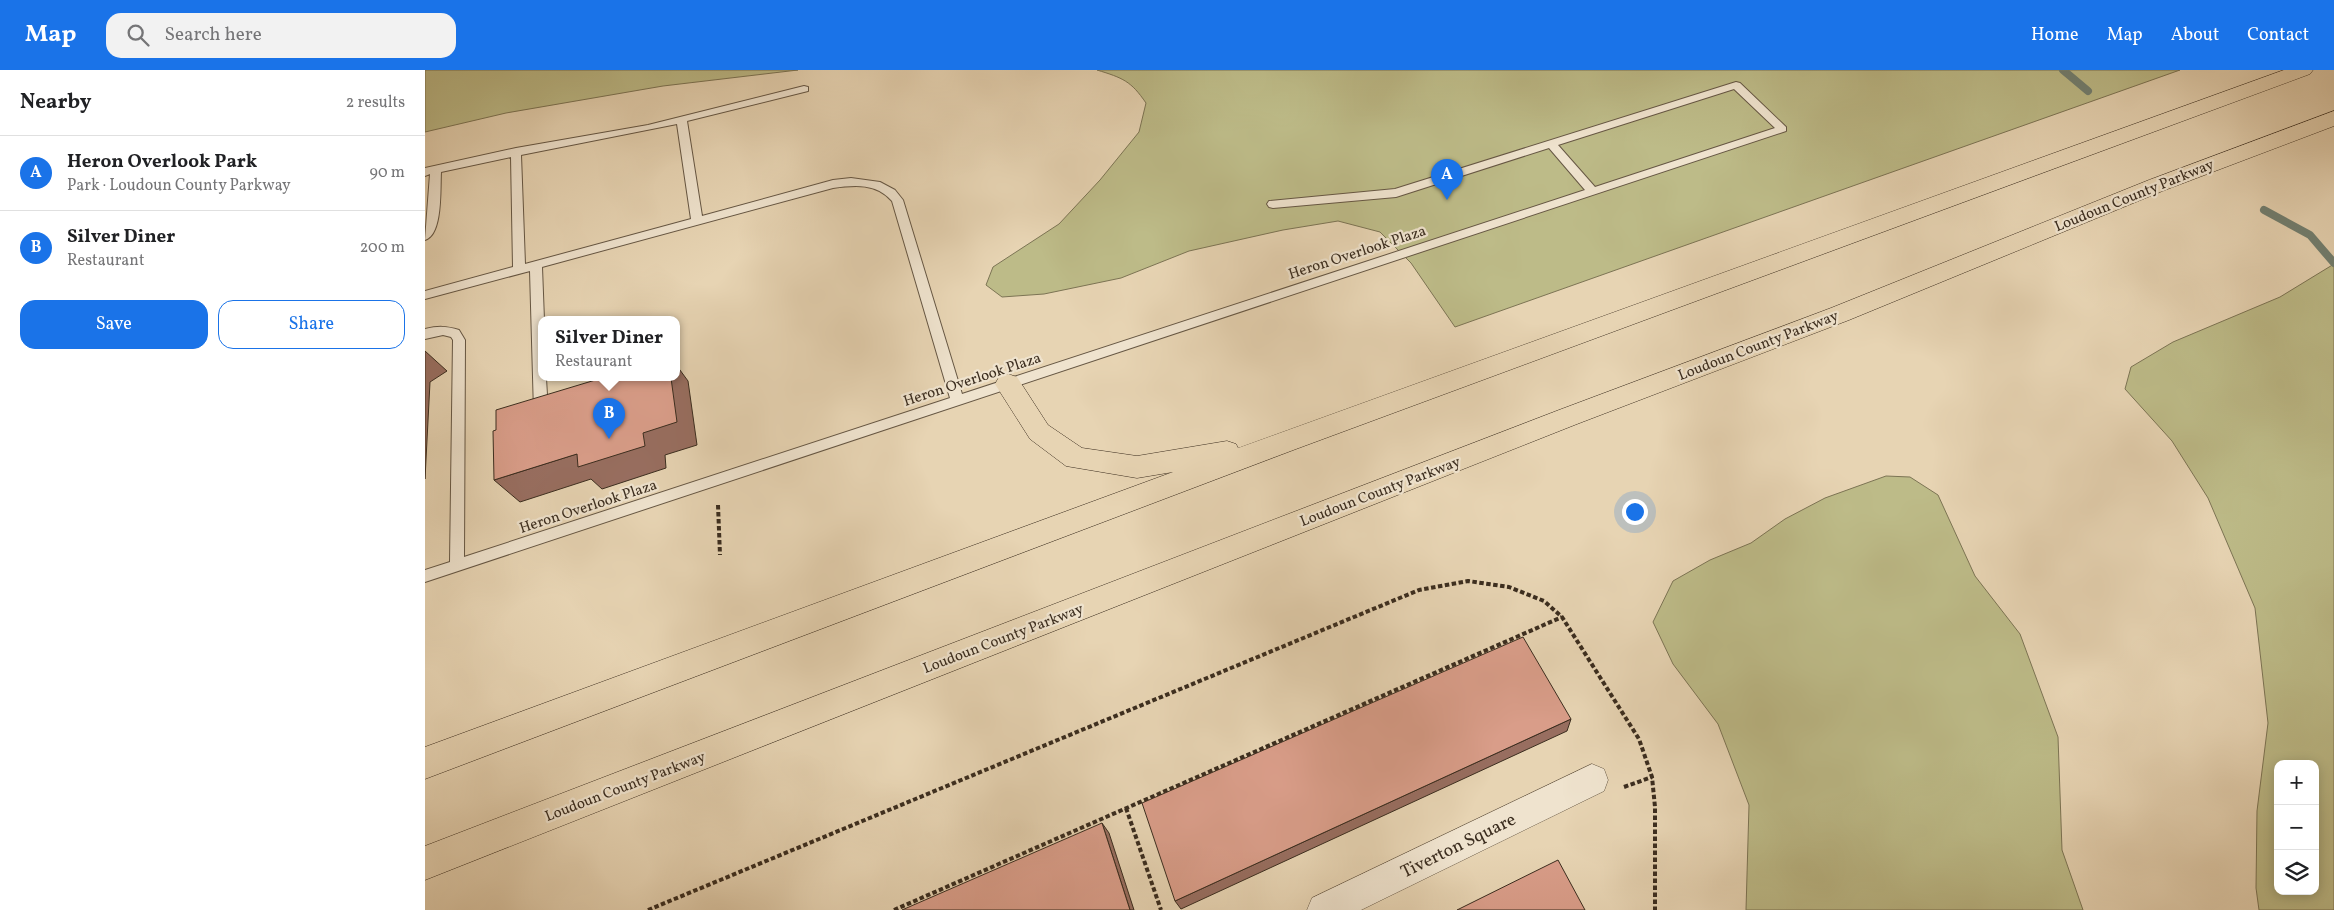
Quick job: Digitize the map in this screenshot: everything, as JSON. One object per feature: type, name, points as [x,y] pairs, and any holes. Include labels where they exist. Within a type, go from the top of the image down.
[{"type":"main road","points":[[425,763],[1287,442],[2303,70]]},
{"type":"main road","name":"Loudoun County Parkway","points":[[425,863],[1568,417],[1840,314],[2157,185],[2334,118]]},
{"type":"main road","points":[[1008,384],[1039,432],[1076,458],[1137,466],[1287,442]]},
{"type":"street","name":"Tiverton Square","points":[[1324,910],[1591,780]]},
{"type":"lane","name":"Heron Overlook Plaza","points":[[425,576],[1782,129],[1736,85],[1396,193],[1273,204]]},
{"type":"lane","points":[[425,236],[432,226],[431,171],[516,152],[682,120],[804,89]]},
{"type":"lane","points":[[682,120],[697,221]]},
{"type":"lane","points":[[1551,144],[1593,192]]},
{"type":"lane","points":[[516,152],[519,269]]},
{"type":"lane","points":[[425,295],[833,184],[858,181],[877,184],[892,192],[897,200],[958,401]]},
{"type":"lane","points":[[536,265],[538,324]]},
{"type":"lane","points":[[425,334],[443,330],[455,333],[459,340],[457,566]]},
{"type":"lane","points":[[540,381],[541,412]]},
{"type":"path","points":[[716,481],[720,555]]},
{"type":"path","points":[[648,910],[1419,590],[1468,581],[1509,587],[1544,600],[1561,617],[1639,739],[1652,777],[1655,807],[1655,910]]},
{"type":"path","points":[[894,910],[1561,617]]},
{"type":"path","points":[[1126,808],[1161,910]]},
{"type":"shaded area","points":[[425,70],[798,70],[663,86],[506,113],[425,132]]},
{"type":"shaded area","points":[[1097,70],[2180,70],[1455,327],[1411,263],[1380,232],[1338,221],[1283,230],[1189,251],[1121,278],[1044,294],[1002,297],[986,285],[993,267],[1059,224],[1100,180],[1139,132],[1146,103],[1126,81]]},
{"type":"shaded area","points":[[2334,264],[2334,910],[2259,910],[2256,888],[2257,811],[2268,723],[2255,608],[2208,498],[2172,441],[2125,389],[2131,367],[2173,342],[2280,297]]},
{"type":"shaded area","points":[[1886,476],[1910,477],[1938,495],[1975,576],[2020,634],[2058,737],[2062,850],[2083,910],[1746,910],[1749,805],[1718,724],[1673,664],[1653,622],[1673,581],[1710,560],[1751,543],[1785,519],[1825,498]]},
{"type":"building","points":[[592,381],[671,381],[677,422],[643,433],[645,446],[578,467],[577,454],[494,480],[493,431],[496,430],[496,410]]},
{"type":"building","points":[[1523,637],[1571,719],[1175,901],[1142,803]]},
{"type":"building","points":[[1102,823],[1130,910],[902,910]]},
{"type":"building","points":[[1558,860],[1585,910],[1457,910]]},
{"type":"waterway","points":[[2063,70],[2088,91]]},
{"type":"waterway","points":[[2264,210],[2310,235],[2334,263]]},
{"type":"place","name":"Heron Overlook Park","points":[[1447,200]]},
{"type":"place","name":"Silver Diner","points":[[609,439]]}]
